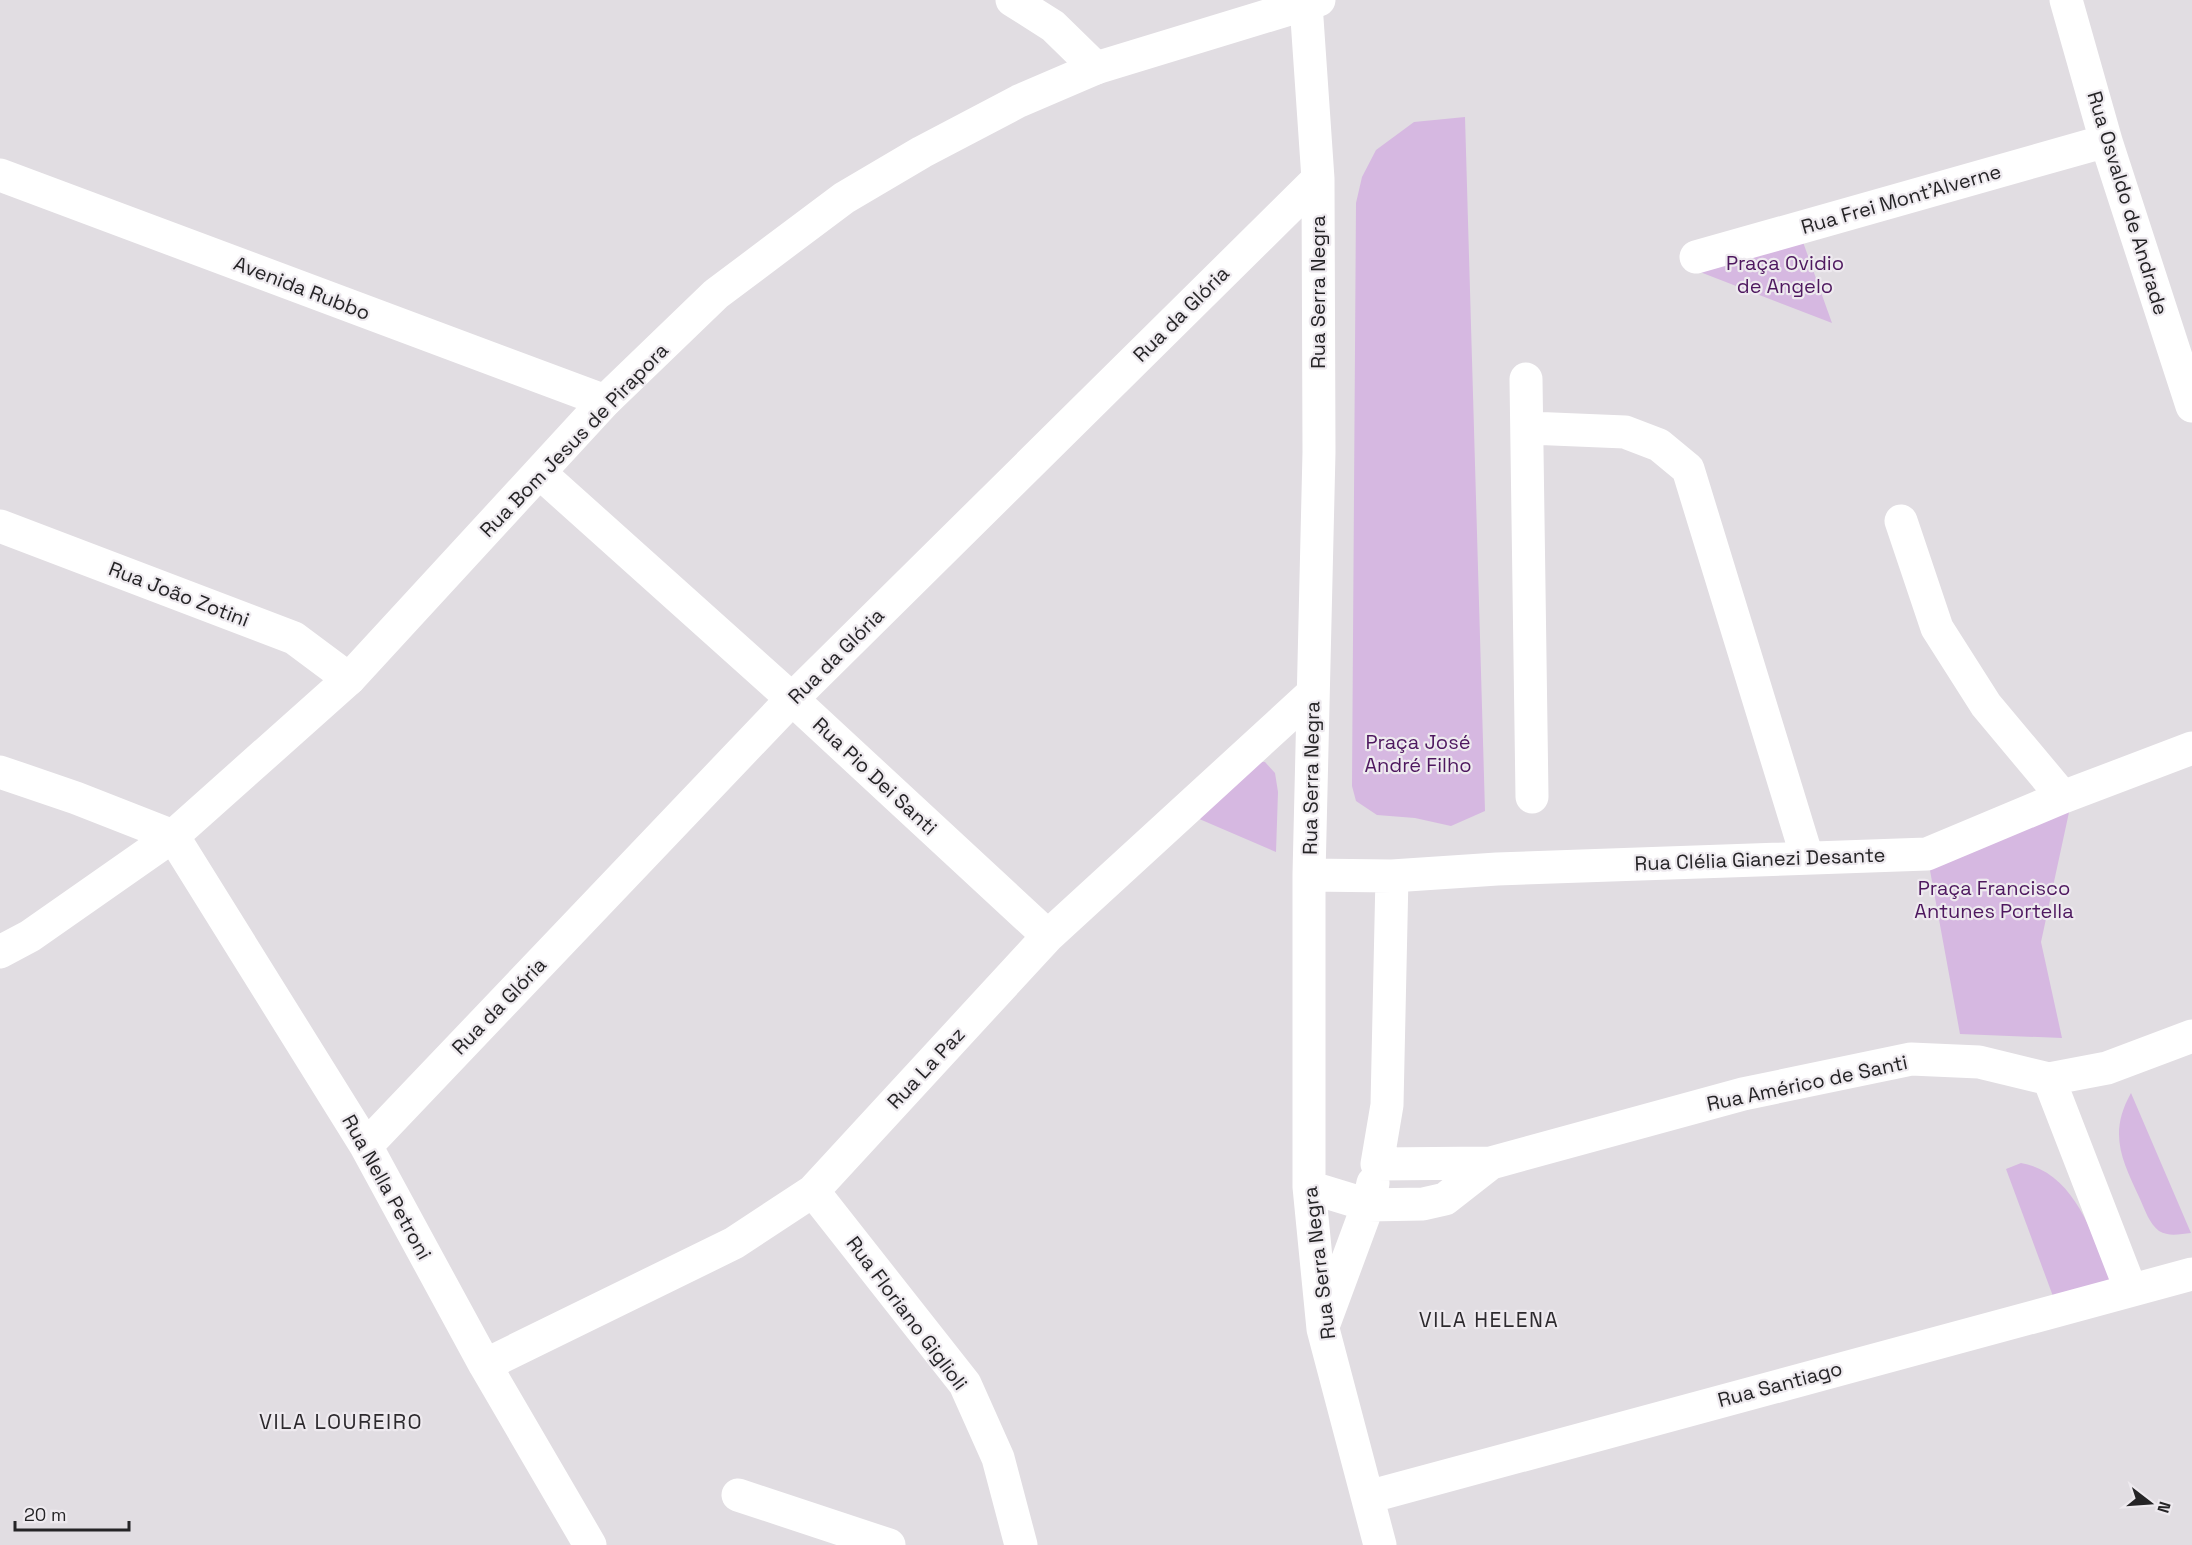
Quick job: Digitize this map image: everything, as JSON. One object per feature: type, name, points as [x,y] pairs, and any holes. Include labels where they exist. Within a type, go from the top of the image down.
[{"type":"street","points":[[1012,0],[1053,27],[1096,68]]},
{"type":"street","name":"Rua Osvaldo de Andrade","points":[[2066,0],[2106,141],[2192,406]]},
{"type":"street","name":"Rua Bom Jesus de Pirapora","points":[[0,952],[30,936],[173,836],[349,679],[605,401],[716,294],[844,198],[922,152],[1019,101],[1096,68],[1312,2]]},
{"type":"street","name":"Rua Serra Negra","points":[[1312,2],[1318,179],[1319,452],[1309,874],[1309,1187],[1323,1329],[1380,1545]]},
{"type":"street","name":"Rua Frei Mont'Alverne","points":[[1696,257],[2106,141]]},
{"type":"street","name":"Avenida Rubbo","points":[[0,175],[605,401]]},
{"type":"street","name":"Rua da Glória","points":[[366,1146],[792,699],[1318,179]]},
{"type":"street","points":[[1526,379],[1529,428],[1532,797]]},
{"type":"street","points":[[1529,428],[1625,432],[1659,445],[1688,469],[1807,857]]},
{"type":"street","name":"Rua Pio Dei Santi","points":[[540,473],[792,699],[1048,936]]},
{"type":"street","points":[[1901,521],[1937,628],[1986,705],[2063,797]]},
{"type":"street","name":"Rua João Zotini","points":[[0,526],[294,639],[349,679]]},
{"type":"street","name":"Rua La Paz","points":[[485,1365],[735,1243],[813,1191],[1048,936],[1312,693]]},
{"type":"street","name":"Rua Clélia Gianezi Desante","points":[[1309,874],[1392,876],[1497,868],[1927,854],[2063,797],[2192,748]]},
{"type":"street","points":[[0,772],[76,798],[173,836]]},
{"type":"street","name":"Rua Nella Petroni","points":[[173,836],[366,1146],[485,1365],[590,1545]]},
{"type":"street","points":[[1323,1329],[1368,1205],[1387,1105],[1392,876]]},
{"type":"street","points":[[2130,1288],[2049,1079],[2107,1068],[2192,1036]]},
{"type":"street","name":"Rua Américo de Santi","points":[[1491,1163],[1743,1094],[1911,1059],[1979,1062],[2049,1079]]},
{"type":"street","points":[[1377,1164],[1491,1163]]},
{"type":"street","points":[[1309,1187],[1368,1205],[1422,1204],[1444,1199],[1491,1163]]},
{"type":"street","name":"Rua Floriano Giglioli","points":[[813,1191],[965,1384],[998,1458],[1013,1540]]},
{"type":"street","name":"Rua Santiago","points":[[1368,1497],[2130,1288],[2192,1274]]},
{"type":"street","points":[[738,1495],[889,1545]]},
{"type":"green space","name":"Praça José André Filho","points":[[1465,117],[1485,811],[1451,826],[1415,818],[1377,815],[1356,801],[1352,786],[1356,203],[1362,177],[1376,150],[1414,122]]},
{"type":"green space","name":"Praça Ovidio de Angelo","points":[[1803,242],[1832,323],[1700,272]]},
{"type":"green space","points":[[1251,761],[1265,762],[1275,773],[1278,792],[1276,852],[1190,815]]},
{"type":"green space","name":"Praça Francisco Antunes Portella","points":[[2071,803],[2041,942],[2062,1038],[1960,1034],[1929,865]]},
{"type":"green space","points":[[2131,1093],[2191,1233],[2175,1235],[2159,1231],[2148,1216],[2128,1172],[2120,1147],[2119,1134],[2120,1121]]},
{"type":"green space","points":[[2021,1163],[2040,1169],[2070,1194],[2090,1230],[2113,1286],[2054,1299],[2006,1169]]},
{"type":"district","name":"VILA HELENA","points":[[1489,1319]]},
{"type":"district","name":"VILA LOUREIRO","points":[[341,1421]]}]
